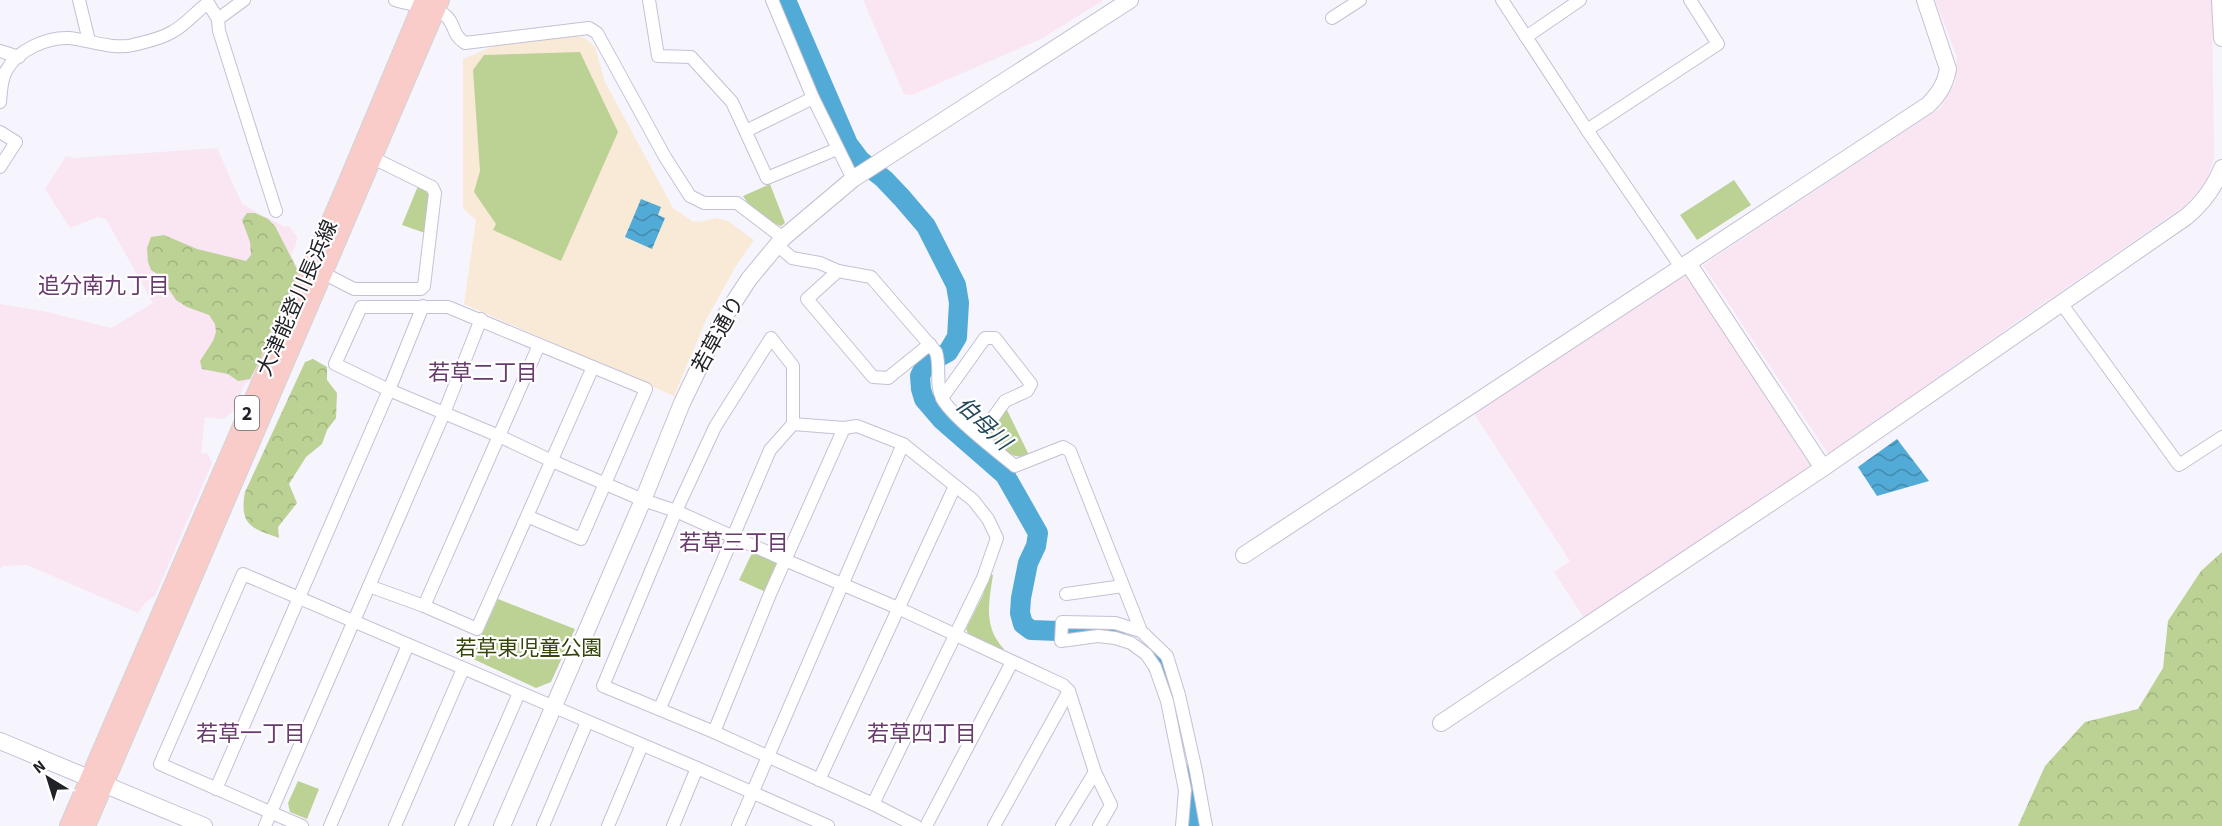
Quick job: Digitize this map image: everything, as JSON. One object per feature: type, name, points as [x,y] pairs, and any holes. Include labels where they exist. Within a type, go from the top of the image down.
[{"type":"main road","name":"大津能登川長浜線","points":[[86,826],[98,781],[430,4]]},
{"type":"main road","name":"大津能登川長浜線","points":[[69,826],[98,781],[323,273],[367,155]]},
{"type":"street","points":[[79,0],[89,41]]},
{"type":"street","points":[[218,19],[244,0]]},
{"type":"street","points":[[395,0],[430,4],[449,18],[456,38],[465,43],[568,29],[589,28],[597,33],[664,157],[690,196],[704,203],[737,203],[780,242],[792,258],[820,263],[838,272],[871,277],[935,353],[942,398],[954,412],[1015,466],[1063,447],[1070,451],[1141,631],[1167,656],[1179,695],[1206,826]]},
{"type":"street","points":[[649,0],[658,56],[692,57],[732,102],[769,179],[837,149]]},
{"type":"street","points":[[772,0],[837,149],[864,172]]},
{"type":"street","name":"若草通り","points":[[502,826],[643,500],[682,403],[721,322],[749,279],[780,242],[864,172],[1130,0]]},
{"type":"street","points":[[1332,18],[1360,0]]},
{"type":"street","points":[[1502,0],[1587,130],[1685,265],[1822,468]]},
{"type":"street","points":[[1526,37],[1580,0]]},
{"type":"street","points":[[1587,130],[1718,44],[1690,0]]},
{"type":"street","points":[[1244,555],[1928,105],[1939,95],[1946,81],[1948,69],[1925,0]]},
{"type":"street","points":[[2220,0],[2222,38]]},
{"type":"street","points":[[0,102],[5,74],[18,57],[38,45],[52,39],[131,46],[172,33],[208,3],[218,19],[219,31],[276,211]]},
{"type":"street","points":[[0,51],[18,57]]},
{"type":"street","points":[[746,131],[813,98]]},
{"type":"street","points":[[0,132],[16,142],[0,167]]},
{"type":"street","points":[[323,273],[354,289],[421,289],[424,286],[435,194],[432,187],[367,155]]},
{"type":"street","points":[[1441,723],[1822,468],[2199,206],[2210,193],[2222,168]]},
{"type":"street","points":[[838,272],[807,299],[873,377],[888,378],[935,353]]},
{"type":"street","points":[[2061,303],[2179,465],[2222,437]]},
{"type":"street","points":[[216,789],[389,390],[423,306]]},
{"type":"street","points":[[529,517],[581,538],[605,482],[646,389],[448,307],[361,307],[335,364],[552,461],[605,482],[643,500],[676,511],[785,561],[898,608],[1063,685],[1069,691],[1095,772],[1111,805],[1099,826]]},
{"type":"street","points":[[265,826],[444,413],[481,319]]},
{"type":"street","points":[[660,708],[770,450],[794,423],[793,366],[771,338],[716,427],[676,511],[603,686],[714,732],[873,804],[916,826]]},
{"type":"street","points":[[942,398],[985,338],[995,338],[1031,384],[1027,391],[1005,401],[980,436]]},
{"type":"street","points":[[424,606],[539,345]]},
{"type":"street","points":[[369,586],[477,629],[529,517],[593,368]]},
{"type":"street","points":[[794,423],[844,428],[857,426],[903,444],[973,500],[988,519],[997,538],[983,578],[873,804]]},
{"type":"street","points":[[714,732],[785,561],[844,428]]},
{"type":"street","points":[[738,826],[903,444]]},
{"type":"street","points":[[819,780],[955,486]]},
{"type":"street","points":[[302,826],[160,764],[243,574],[753,792],[808,822],[828,826]]},
{"type":"street","points":[[1066,594],[1123,586]]},
{"type":"street","points":[[1141,631],[1115,623],[1062,622],[1061,641],[1098,636],[1131,643],[1146,654],[1155,667],[1167,701],[1185,790],[1182,826]]},
{"type":"street","points":[[330,826],[408,645]]},
{"type":"street","points":[[926,826],[1012,662]]},
{"type":"street","points":[[395,826],[463,669]]},
{"type":"street","points":[[994,826],[1069,691]]},
{"type":"street","points":[[460,826],[519,693]]},
{"type":"street","points":[[543,826],[587,722]]},
{"type":"street","points":[[0,741],[204,826]]},
{"type":"street","points":[[608,826],[642,745]]},
{"type":"street","points":[[673,826],[698,768]]},
{"type":"street","points":[[1062,826],[1095,772]]},
{"type":"shaded area","points":[[863,0],[1104,0],[1041,39],[912,95],[904,94]]},
{"type":"shaded area","points":[[1935,0],[2212,0],[2214,158],[2206,182],[2186,205],[1829,455],[1703,265],[1940,108],[1955,83],[1957,57]]},
{"type":"shaded area","points":[[577,36],[585,38],[595,47],[605,82],[673,208],[692,221],[699,222],[716,218],[728,221],[754,240],[736,266],[706,320],[674,396],[464,304],[476,220],[463,208],[463,59],[494,46]]},
{"type":"shaded area","points":[[217,148],[242,204],[285,227],[289,226],[297,237],[291,254],[299,272],[251,381],[245,383],[233,412],[223,419],[205,417],[201,453],[208,454],[212,463],[155,596],[145,603],[138,613],[27,565],[3,566],[0,569],[0,304],[43,311],[111,328],[153,303],[106,219],[98,217],[70,228],[45,189],[66,156],[74,158]]},
{"type":"shaded area","points":[[1686,273],[1813,469],[1584,618],[1554,572],[1570,561],[1473,412]]},
{"type":"green space","points":[[580,52],[618,132],[561,261],[493,230],[496,224],[474,192],[480,171],[473,70],[484,55]]},
{"type":"green space","points":[[1734,180],[1751,205],[1697,240],[1680,215]]},
{"type":"green space","points":[[770,184],[785,223],[781,226],[760,214],[743,196]]},
{"type":"green space","points":[[418,186],[425,190],[431,200],[428,234],[402,225]]},
{"type":"green space","points":[[247,213],[255,213],[268,219],[275,226],[298,271],[296,282],[281,316],[267,337],[260,360],[250,379],[238,381],[228,374],[202,369],[200,361],[213,341],[216,332],[215,324],[209,315],[187,307],[176,300],[160,276],[151,270],[147,248],[151,237],[164,235],[197,249],[246,261],[251,255],[250,242],[242,220]]},
{"type":"green space","points":[[313,359],[327,367],[327,380],[337,393],[336,418],[327,430],[322,444],[306,457],[289,484],[297,503],[278,527],[279,538],[249,524],[244,512],[245,492],[305,362]]},
{"type":"green space","points":[[1006,408],[1029,455],[1013,455],[992,440],[991,429]]},
{"type":"green space","points":[[755,547],[785,560],[770,594],[739,580]]},
{"type":"green space","points":[[2222,552],[2222,826],[2018,826],[2045,766],[2085,722],[2138,709],[2163,668],[2168,621],[2201,571]]},
{"type":"green space","points":[[989,574],[993,575],[989,604],[990,623],[997,641],[1004,649],[1002,652],[969,635],[966,629],[983,595]]},
{"type":"green space","name":"若草東児童公園","points":[[498,599],[575,629],[551,682],[536,688],[471,658]]},
{"type":"green space","points":[[298,781],[319,789],[307,819],[290,812],[288,803]]},
{"type":"water","points":[[641,199],[661,207],[658,215],[665,218],[652,249],[625,237]]},
{"type":"water","points":[[1897,439],[1929,481],[1877,496],[1858,467]]},
{"type":"waterway","name":"伯母川","points":[[786,0],[848,144],[860,160],[884,179],[926,226],[956,285],[959,303],[957,337],[948,352],[924,368],[920,376],[921,389],[924,399],[942,420],[1005,475],[1038,533],[1036,546],[1028,563],[1021,598],[1020,613],[1023,624],[1031,630],[1115,633]]},
{"type":"waterway","name":"伯母川","points":[[1152,655],[1168,685],[1174,714]]},
{"type":"waterway","name":"伯母川","points":[[1186,775],[1190,796],[1191,826]]},
{"type":"district","name":"追分南九丁目","points":[[104,285]]},
{"type":"district","name":"若草二丁目","points":[[483,372]]},
{"type":"district","name":"若草三丁目","points":[[734,542]]},
{"type":"district","name":"若草一丁目","points":[[251,733]]},
{"type":"district","name":"若草四丁目","points":[[922,733]]}]
